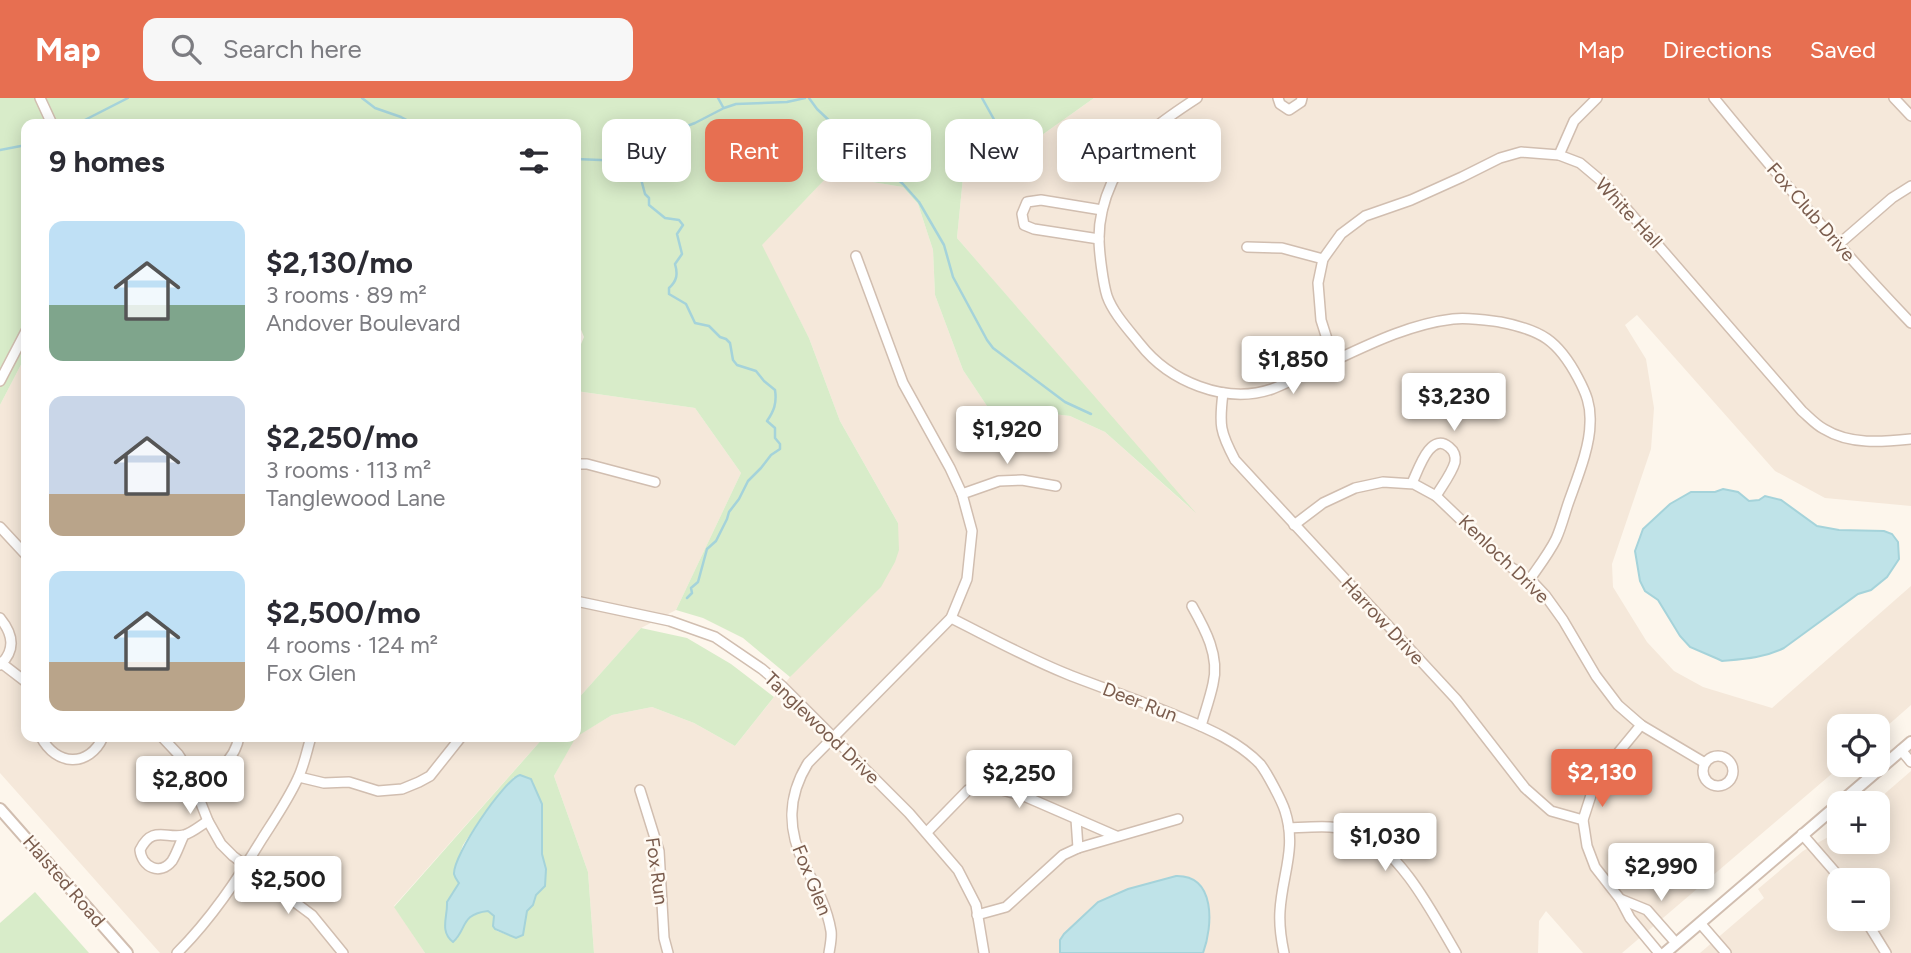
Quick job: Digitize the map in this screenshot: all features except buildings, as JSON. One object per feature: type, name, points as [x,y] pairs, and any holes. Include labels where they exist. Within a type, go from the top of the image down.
[{"type":"street","points":[[40,98],[50,119]]},
{"type":"street","points":[[1197,98],[1160,123],[1133,148],[1118,172],[1102,210],[1099,239],[1107,296],[1119,317],[1145,351],[1188,383],[1223,393],[1247,394],[1271,390],[1428,322],[1460,318],[1488,320],[1526,327],[1541,335],[1568,359],[1588,396],[1591,424],[1583,459],[1556,540],[1530,579]]},
{"type":"street","points":[[1278,98],[1280,104],[1289,110],[1301,103],[1302,98]]},
{"type":"street","points":[[1559,155],[1574,121],[1597,98]]},
{"type":"street","name":"Fox Club Drive","points":[[1714,98],[1857,267],[1911,323]]},
{"type":"street","points":[[1894,98],[1911,116]]},
{"type":"street","name":"White Hall","points":[[1323,259],[1341,234],[1365,216],[1411,200],[1500,158],[1521,152],[1559,155],[1580,163],[1605,184],[1802,411],[1824,429],[1849,439],[1879,442],[1911,439]]},
{"type":"street","points":[[1839,244],[1892,198],[1911,186]]},
{"type":"street","points":[[1099,239],[1034,229],[1024,225],[1022,214],[1027,202],[1041,200],[1102,210]]},
{"type":"street","points":[[1247,247],[1282,247],[1323,259],[1318,283],[1321,320],[1334,361]]},
{"type":"street","points":[[856,256],[903,383],[950,468],[962,495],[972,531],[967,579],[951,618]]},
{"type":"street","points":[[0,380],[21,340]]},
{"type":"street","name":"Harrow Drive","points":[[1223,393],[1223,436],[1235,460],[1456,699],[1525,788],[1551,811],[1583,820]]},
{"type":"street","points":[[1412,483],[1427,452],[1434,445],[1444,444],[1452,449],[1455,463],[1436,496]]},
{"type":"street","points":[[581,464],[655,482]]},
{"type":"street","points":[[962,495],[999,481],[1056,486]]},
{"type":"street","name":"Kenloch Drive","points":[[1294,525],[1323,503],[1355,488],[1383,482],[1412,483],[1436,496],[1509,566],[1530,579],[1545,595],[1618,705],[1641,725],[1705,763]]},
{"type":"street","points":[[0,527],[21,550]]},
{"type":"street","name":"Tanglewood Drive","points":[[581,602],[670,621],[715,637],[782,686],[927,832],[958,870],[976,905],[984,953]]},
{"type":"street","points":[[1192,606],[1208,633],[1213,656],[1214,681],[1200,726]]},
{"type":"street","points":[[0,618],[10,630],[11,640],[10,651],[1,664],[21,678]]},
{"type":"street","name":"Deer Run","points":[[951,618],[1066,673],[1200,726],[1231,741],[1261,765],[1284,808],[1289,828],[1290,859],[1280,909],[1279,933],[1284,953]]},
{"type":"street","name":"Fox Glen","points":[[829,953],[831,934],[826,911],[820,893],[804,864],[792,827],[792,809],[798,780],[808,763],[833,736],[951,618]]},
{"type":"street","points":[[1641,725],[1604,769],[1592,789],[1583,820],[1587,846],[1595,867],[1620,899],[1630,918],[1659,953]]},
{"type":"street","points":[[44,742],[58,756],[79,760],[101,742]]},
{"type":"street","points":[[167,742],[187,768],[208,821],[221,844],[312,915],[343,953]]},
{"type":"street","points":[[193,784],[217,772],[226,764],[237,742]]},
{"type":"street","points":[[177,953],[211,915],[246,865],[299,777],[310,742]]},
{"type":"street","points":[[299,777],[324,783],[349,782],[377,791],[402,789],[430,776],[457,742]]},
{"type":"street","points":[[1665,953],[1911,742]]},
{"type":"street","points":[[1901,750],[1911,762]]},
{"type":"street","points":[[927,832],[968,790],[984,785],[1024,796],[1116,836]]},
{"type":"street","name":"Fox Run","points":[[640,790],[659,851],[664,938],[668,953]]},
{"type":"street","name":"Halsted Road","points":[[0,809],[127,953]]},
{"type":"street","points":[[1076,819],[1078,848]]},
{"type":"street","points":[[977,915],[1006,907],[1063,855],[1116,836],[1178,819]]},
{"type":"street","points":[[184,835],[170,863],[164,868],[155,869],[144,862],[140,850],[149,838],[156,835],[184,835],[208,821]]},
{"type":"street","points":[[1289,828],[1325,827],[1358,833],[1381,846],[1391,855],[1425,901],[1456,953]]},
{"type":"street","points":[[1802,834],[1832,868]]},
{"type":"street","points":[[1620,899],[1647,910],[1676,943]]},
{"type":"street","points":[[1700,923],[1726,953]]},
{"type":"street","points":[[1872,931],[1886,953]]},
{"type":"shaded area","points":[[1094,98],[1911,98],[1911,506],[1825,498],[1775,471],[1637,315],[1625,325],[1646,359],[1654,408],[1651,449],[1612,564],[1613,587],[1647,642],[1674,671],[1703,687],[1772,708],[1911,586],[1911,705],[1890,723],[1890,714],[1827,714],[1828,777],[1622,953],[1583,953],[1546,911],[1539,921],[1538,953],[594,953],[588,872],[554,776],[572,742],[581,742],[581,733],[612,715],[652,707],[694,723],[735,746],[790,677],[898,523],[840,421],[809,338],[761,245],[822,182],[872,182],[903,187],[918,204],[933,250],[935,295],[963,370],[987,406],[1070,416],[1105,432],[1190,508],[957,238],[963,182],[1043,182],[1043,134],[1057,124],[1057,182],[1221,182],[1221,119],[1064,119]]},
{"type":"shaded area","points":[[21,365],[21,742],[540,742],[394,906],[425,953],[160,953],[0,773],[0,405]]},
{"type":"shaded area","points":[[581,392],[695,408],[741,473],[676,610],[641,628],[581,695]]},
{"type":"shaded area","points":[[1911,771],[1911,953],[1700,953],[1764,898],[1758,889],[1803,851],[1827,838],[1827,854],[1890,854],[1890,791],[1888,791]]},
{"type":"green space","points":[[0,98],[1094,98],[1064,119],[1057,119],[1057,124],[1043,134],[1043,119],[945,119],[945,182],[963,182],[957,238],[1196,513],[1105,432],[1070,416],[987,406],[963,370],[935,295],[933,250],[918,204],[903,187],[872,182],[931,182],[931,119],[817,119],[817,182],[822,182],[762,245],[809,338],[840,421],[898,523],[899,550],[881,587],[790,677],[743,638],[703,618],[676,610],[741,473],[695,408],[581,392],[581,344],[584,337],[581,330],[581,119],[21,119],[21,365],[0,405]]},
{"type":"green space","points":[[641,628],[687,638],[731,664],[774,697],[735,746],[694,723],[652,707],[612,715],[581,734],[581,695]]},
{"type":"green space","points":[[540,742],[573,742],[554,776],[588,872],[594,953],[425,953],[394,907]],"holes":[[[514,777],[533,781],[542,804],[545,886],[527,911],[523,935],[516,938],[497,931],[494,916],[488,910],[468,920],[457,939],[445,917],[447,902],[458,887],[459,856],[463,845]]]},
{"type":"green space","points":[[35,892],[89,953],[0,953],[0,923]]},
{"type":"water","points":[[1723,489],[1738,492],[1749,501],[1765,496],[1781,500],[1817,526],[1839,530],[1884,531],[1892,534],[1898,542],[1899,559],[1887,577],[1871,590],[1858,594],[1784,648],[1761,656],[1722,661],[1690,647],[1680,636],[1658,600],[1645,591],[1640,581],[1635,551],[1643,529],[1670,504],[1691,492],[1715,492]]},
{"type":"water","points":[[520,775],[531,779],[542,804],[545,886],[527,911],[523,935],[516,938],[495,929],[494,916],[488,911],[468,919],[453,942],[446,933],[445,923],[447,902],[459,883],[454,874],[456,864],[470,836],[492,804]]},
{"type":"water","points":[[1176,876],[1189,878],[1205,893],[1209,929],[1203,953],[1060,953],[1060,940],[1064,934],[1098,902],[1128,889]]},
{"type":"waterway","points":[[87,119],[128,98]]},
{"type":"waterway","points":[[362,98],[375,108],[405,119]]},
{"type":"waterway","points":[[718,98],[723,107]]},
{"type":"waterway","points":[[581,159],[625,161],[671,132],[724,108],[736,104],[787,102],[805,98]]},
{"type":"waterway","points":[[809,98],[817,109],[903,184],[919,202],[944,245],[953,277],[993,348],[1065,402],[1091,414]]},
{"type":"waterway","points":[[982,98],[994,119]]},
{"type":"waterway","points":[[0,150],[21,146]]},
{"type":"waterway","points":[[642,182],[649,205],[665,218],[679,220],[683,225],[677,234],[682,254],[675,264],[676,277],[669,288],[669,294],[686,304],[695,323],[709,326],[726,339],[730,343],[733,360],[737,365],[756,371],[775,390],[776,399],[767,421],[775,428],[775,438],[780,449],[771,455],[748,481],[729,512],[716,541],[707,549],[698,582],[691,588],[692,593],[687,598]]}]
